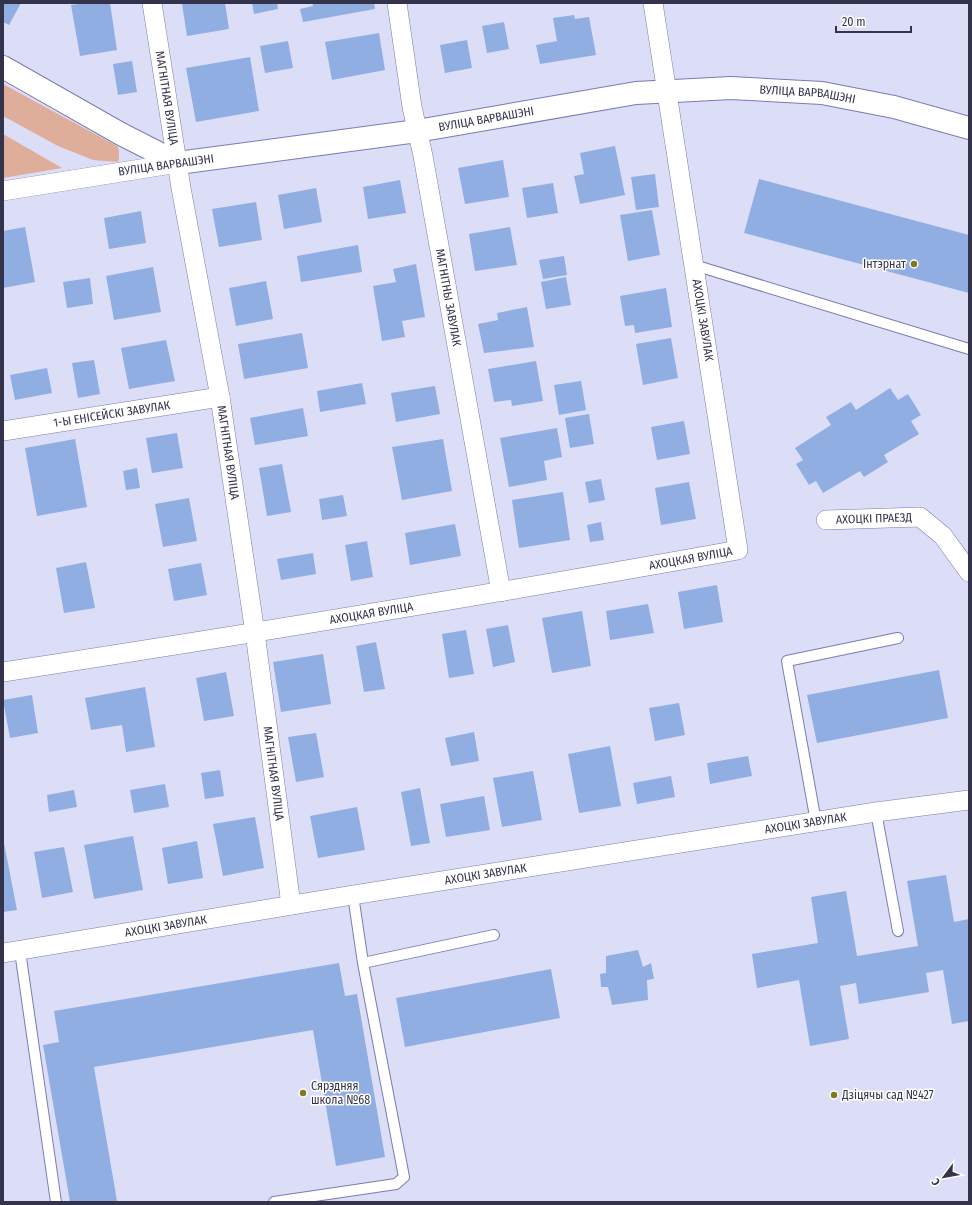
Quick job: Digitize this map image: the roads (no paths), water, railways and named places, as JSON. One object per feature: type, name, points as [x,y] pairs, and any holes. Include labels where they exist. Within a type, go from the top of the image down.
[{"type":"street","name":"МАГНІТНАЯ ВУЛІЦА","points":[[152,3],[178,163],[220,397],[291,905]]},
{"type":"street","name":"МАГНІТНЫ ЗАВУЛАК","points":[[397,3],[412,106],[501,592]]},
{"type":"street","name":"АХОЦКІ ЗАВУЛАК","points":[[653,3],[738,550]]},
{"type":"street","points":[[3,67],[120,134],[178,163]]},
{"type":"street","name":"ВУЛІЦА ВАРВАШЭНІ","points":[[3,191],[178,163],[417,131],[636,93],[731,88],[781,89],[822,93],[894,107],[969,128]]},
{"type":"street","name":"1-Ы ЕНІСЕЙСКІ ЗАВУЛАК","points":[[3,431],[220,397]]},
{"type":"street","name":"АХОЦКІ ПРАЕЗД","points":[[826,520],[920,517],[943,536],[969,572]]},
{"type":"street","name":"АХОЦКАЯ ВУЛІЦА","points":[[3,672],[254,633],[501,592],[738,550]]},
{"type":"street","name":"АХОЦКІ ЗАВУЛАК","points":[[11,952],[352,894],[876,812],[969,800]]},
{"type":"lane","points":[[694,265],[969,349]]},
{"type":"lane","points":[[816,822],[787,661],[898,638]]},
{"type":"lane","points":[[876,812],[898,931]]},
{"type":"lane","points":[[274,1202],[396,1184],[404,1177],[363,962],[352,894]]},
{"type":"lane","points":[[363,962],[494,935]]},
{"type":"lane","points":[[11,952],[56,1202]]},
{"type":"place","name":"Інтэрнат","points":[[914,264]]},
{"type":"place","name":"Сярэдняя школа №68","points":[[303,1093]]},
{"type":"place","name":"Дзіцячы сад №427","points":[[834,1095]]}]
